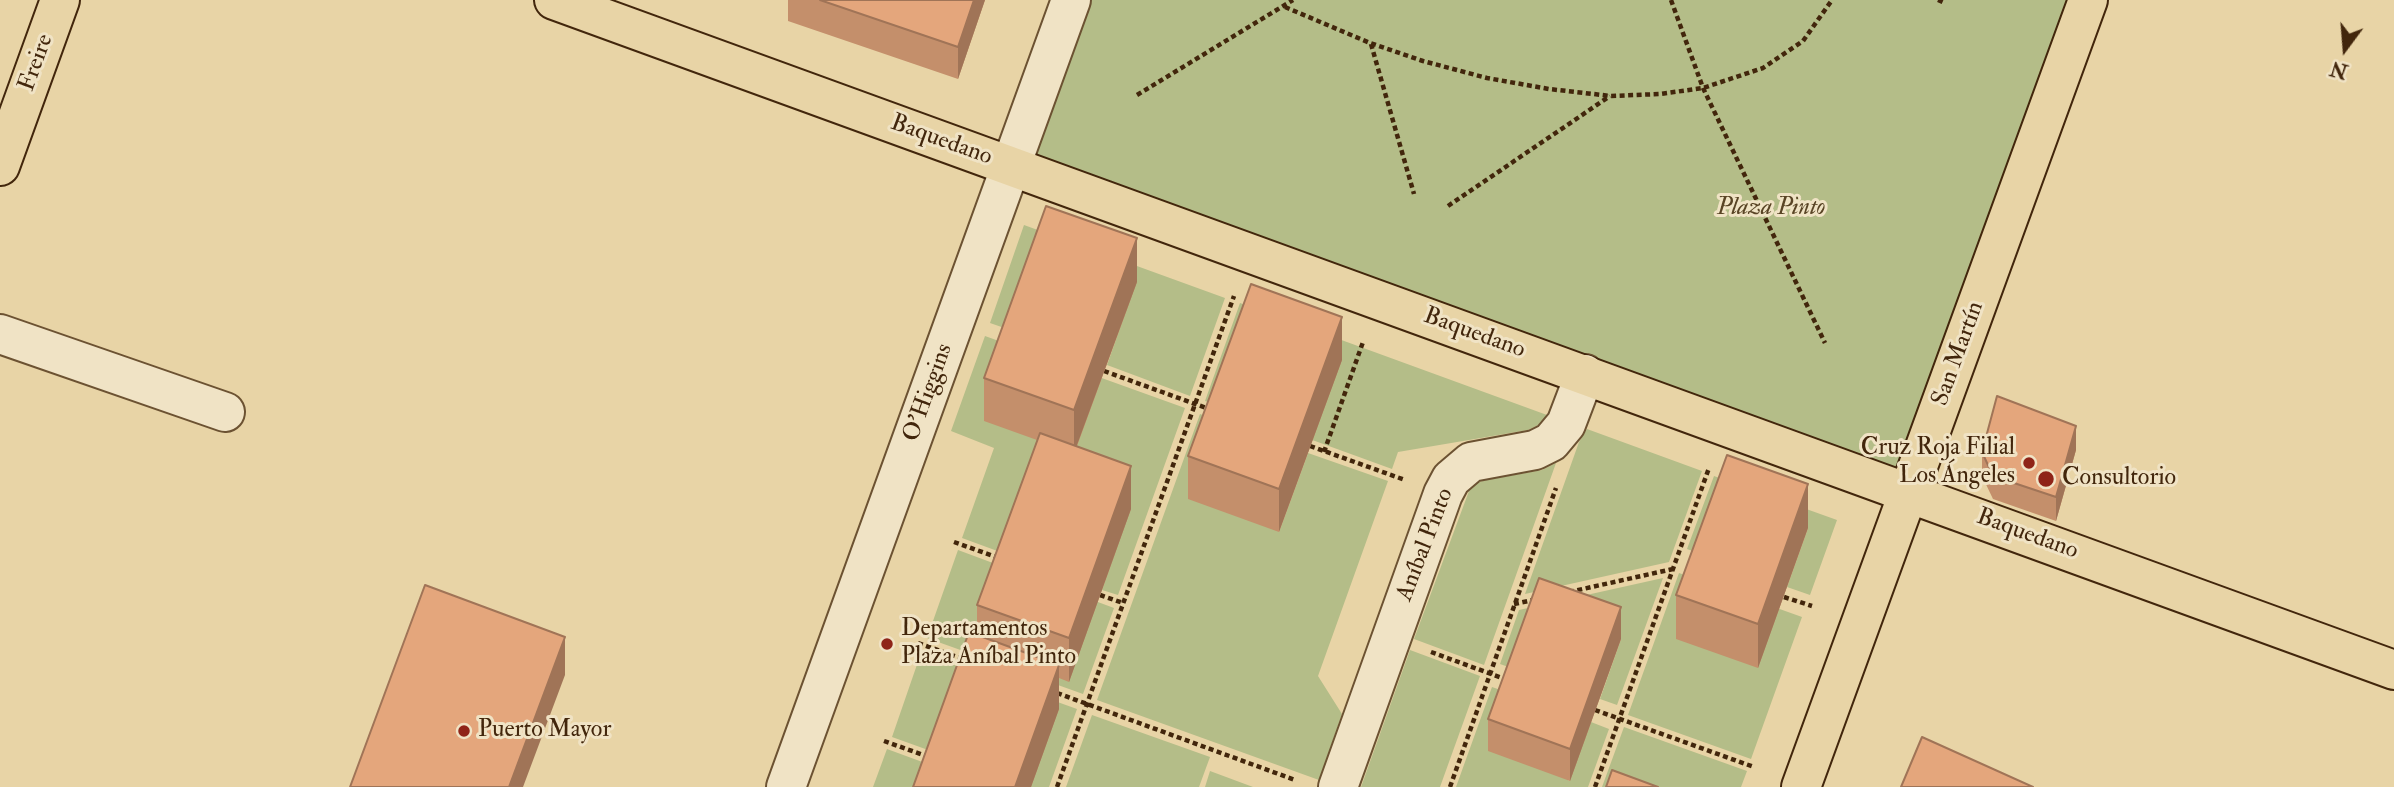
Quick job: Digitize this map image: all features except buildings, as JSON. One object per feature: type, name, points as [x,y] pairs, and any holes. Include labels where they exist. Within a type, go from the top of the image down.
[{"type":"main road","name":"Freire","points":[[0,166],[60,0]]},
{"type":"main road","name":"Baquedano","points":[[554,0],[2394,670]]},
{"type":"main road","name":"San Martín","points":[[1801,787],[2088,0]]},
{"type":"street","name":"O'Higgins","points":[[786,787],[1071,0]]},
{"type":"street","points":[[0,334],[225,412]]},
{"type":"street","name":"Aníbal Pinto","points":[[1321,785],[1392,638],[1443,494],[1451,479],[1471,462],[1535,450],[1557,437],[1569,417],[1585,374]]},
{"type":"path","points":[[1137,94],[1293,0]]},
{"type":"path","points":[[1671,0],[1703,88],[1825,343]]},
{"type":"path","points":[[1285,7],[1370,43],[1423,61],[1488,78],[1611,96],[1660,94],[1703,88],[1763,68],[1802,41],[1832,0]]},
{"type":"path","points":[[1938,0],[1945,3]]},
{"type":"path","points":[[1370,43],[1414,194]]},
{"type":"path","points":[[1448,206],[1611,96]]},
{"type":"path","points":[[1057,787],[1234,296]]},
{"type":"path","points":[[1324,452],[1363,342]]},
{"type":"path","points":[[1104,371],[1220,413]]},
{"type":"path","points":[[1310,446],[1443,494]]},
{"type":"path","points":[[1595,787],[1709,468]]},
{"type":"path","points":[[1450,787],[1556,486]]},
{"type":"path","points":[[954,542],[1009,561]]},
{"type":"path","points":[[1567,593],[1674,569]]},
{"type":"path","points":[[1100,595],[1123,603]]},
{"type":"path","points":[[1784,597],[1812,606]]},
{"type":"path","points":[[1513,604],[1540,598]]},
{"type":"path","points":[[1392,638],[1513,681]]},
{"type":"path","points":[[918,643],[970,662]]},
{"type":"path","points":[[1048,690],[1321,785]]},
{"type":"path","points":[[1595,710],[1754,767]]},
{"type":"path","points":[[884,741],[938,761]]},
{"type":"green space","name":"Plaza Pinto","points":[[1086,0],[2076,0],[1898,477],[1047,170],[1031,152]]},
{"type":"green space","points":[[1024,225],[1225,298],[1190,396],[1107,365],[1136,282],[1016,332],[990,323]]},
{"type":"green space","points":[[1240,303],[1547,415],[1538,425],[1528,430],[1398,452],[1392,469],[1205,401]]},
{"type":"green space","points":[[985,336],[1185,408],[1118,595],[1102,590],[1130,509],[1011,556],[962,538],[994,448],[951,431]]},
{"type":"green space","points":[[1200,414],[1217,420],[1279,532],[1308,453],[1388,481],[1318,676],[1342,714],[1319,780],[1097,700]]},
{"type":"green space","points":[[1587,429],[1702,471],[1669,562],[1525,594],[1579,442]]},
{"type":"green space","points":[[1556,463],[1484,665],[1414,639],[1469,491],[1476,483],[1542,470]]},
{"type":"green space","points":[[1714,476],[1837,520],[1810,595],[1787,587],[1808,528],[1706,556],[1687,549]]},
{"type":"green space","points":[[958,550],[1114,608],[1083,694],[927,638]]},
{"type":"green space","points":[[1679,573],[1802,617],[1751,759],[1628,715]]},
{"type":"green space","points":[[1663,578],[1617,705],[1600,699],[1621,639],[1517,670],[1500,664],[1519,610]]},
{"type":"green space","points":[[1410,650],[1480,676],[1440,787],[1361,787]]},
{"type":"green space","points":[[921,653],[1077,709],[1049,787],[1031,787],[892,737]]},
{"type":"green space","points":[[1492,687],[1509,693],[1569,781],[1591,722],[1609,729],[1588,787],[1456,787]]},
{"type":"green space","points":[[1092,715],[1210,757],[1199,787],[1066,787]]},
{"type":"green space","points":[[1624,727],[1747,771],[1741,787],[1602,787]]},
{"type":"green space","points":[[887,749],[936,767],[929,787],[873,787]]},
{"type":"green space","points":[[1210,771],[1253,787],[1205,787]]},
{"type":"place","name":"Cruz Roja Filial Los Ángeles","points":[[2029,463]]},
{"type":"place","name":"Consultorio","points":[[2046,479]]},
{"type":"place","name":"Departamentos Plaza Aníbal Pinto","points":[[887,644]]},
{"type":"place","name":"Puerto Mayor","points":[[464,731]]}]
